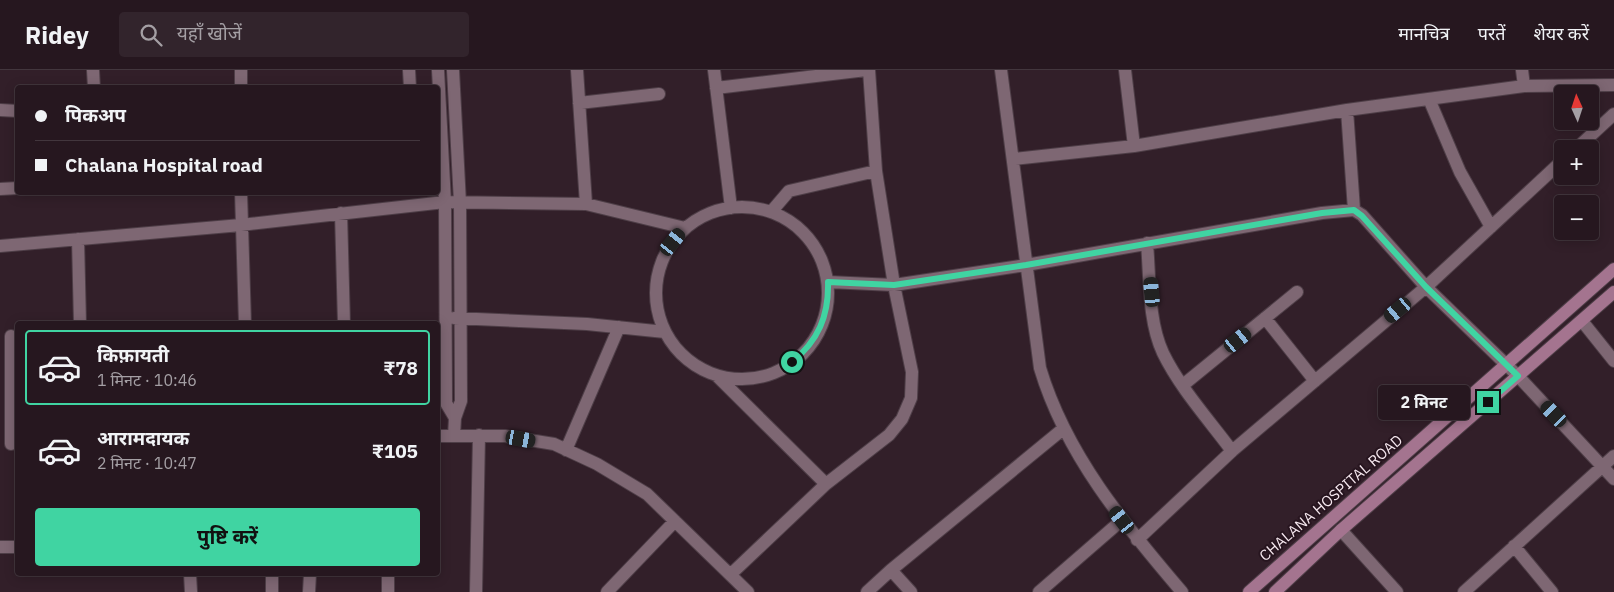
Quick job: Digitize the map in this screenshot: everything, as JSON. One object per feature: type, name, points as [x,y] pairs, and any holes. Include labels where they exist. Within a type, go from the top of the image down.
[{"type":"street","points":[[93,70],[94,85]]},
{"type":"street","points":[[241,70],[241,85]]},
{"type":"street","points":[[409,70],[410,85]]},
{"type":"street","points":[[438,70],[439,85]]},
{"type":"street","points":[[453,70],[460,202],[461,318],[461,401],[455,418],[454,436]]},
{"type":"street","points":[[576,70],[586,204]]},
{"type":"street","points":[[714,70],[731,208]]},
{"type":"street","points":[[716,88],[868,70],[876,171],[894,285],[912,372],[911,398],[902,419],[889,435],[826,484],[732,574]]},
{"type":"street","points":[[1000,70],[1040,368],[1050,401],[1063,429],[1105,499],[1182,592]]},
{"type":"street","points":[[1125,70],[1134,146]]},
{"type":"street","points":[[1522,70],[1524,86]]},
{"type":"street","points":[[1013,159],[1134,146],[1347,110],[1524,86],[1614,85]]},
{"type":"street","points":[[579,103],[659,94]]},
{"type":"street","points":[[1429,99],[1460,172],[1491,227]]},
{"type":"street","points":[[440,108],[445,202],[446,403],[455,418]]},
{"type":"street","points":[[0,110],[15,111]]},
{"type":"street","points":[[1347,110],[1354,210]]},
{"type":"street","points":[[1586,140],[1614,114]]},
{"type":"street","points":[[1137,540],[1232,452],[1426,287],[1554,168]]},
{"type":"street","points":[[771,212],[789,191],[876,171]]},
{"type":"street","points":[[0,189],[15,188]]},
{"type":"street","points":[[241,195],[245,321]]},
{"type":"street","points":[[0,246],[241,225],[341,212],[445,202],[586,204],[684,228]]},
{"type":"street","points":[[716,375],[736,378],[756,377],[781,369],[798,358],[811,344],[824,321],[827,308],[828,282],[820,257],[814,245],[795,225],[771,212],[744,207],[731,208],[705,216],[684,228],[666,253],[657,279],[657,306],[666,332],[681,354],[716,375],[826,484]]},
{"type":"street","points":[[828,282],[894,285],[1026,265],[1322,213],[1354,210],[1362,216],[1426,287],[1518,376],[1614,479]]},
{"type":"street","points":[[341,212],[344,321]]},
{"type":"street","points":[[78,239],[80,321]]},
{"type":"street","points":[[1147,243],[1155,324],[1163,352],[1183,385],[1232,452]]},
{"type":"street","name":"CHALANA HOSPITAL ROAD","points":[[1249,592],[1614,269]]},
{"type":"street","points":[[1183,385],[1297,292]]},
{"type":"street","name":"CHALANA HOSPITAL ROAD","points":[[1275,592],[1341,530],[1614,292]]},
{"type":"street","points":[[446,318],[619,327],[666,332]]},
{"type":"street","points":[[1266,318],[1315,381]]},
{"type":"street","points":[[1582,321],[1614,361]]},
{"type":"street","points":[[566,450],[619,327]]},
{"type":"street","points":[[9,336],[10,444]]},
{"type":"street","points":[[867,592],[891,570],[1063,429]]},
{"type":"street","points":[[476,592],[479,435]]},
{"type":"street","points":[[440,436],[505,436],[554,444],[597,464],[647,494],[732,574],[748,592]]},
{"type":"street","points":[[1464,592],[1614,456]]},
{"type":"street","points":[[1039,592],[1122,520]]},
{"type":"street","points":[[607,592],[675,521]]},
{"type":"street","points":[[1341,530],[1397,592]]},
{"type":"street","points":[[0,547],[15,546]]},
{"type":"street","points":[[1514,546],[1552,592]]},
{"type":"street","points":[[891,570],[911,592]]},
{"type":"street","points":[[190,576],[191,592]]},
{"type":"street","points":[[272,576],[272,592]]},
{"type":"street","points":[[310,576],[310,592]]},
{"type":"street","points":[[388,576],[388,592]]},
{"type":"route","points":[[792,362],[811,344],[824,321],[827,308],[828,282],[894,285],[1026,265],[1322,213],[1354,210],[1362,216],[1426,287],[1518,376],[1488,402]]}]
